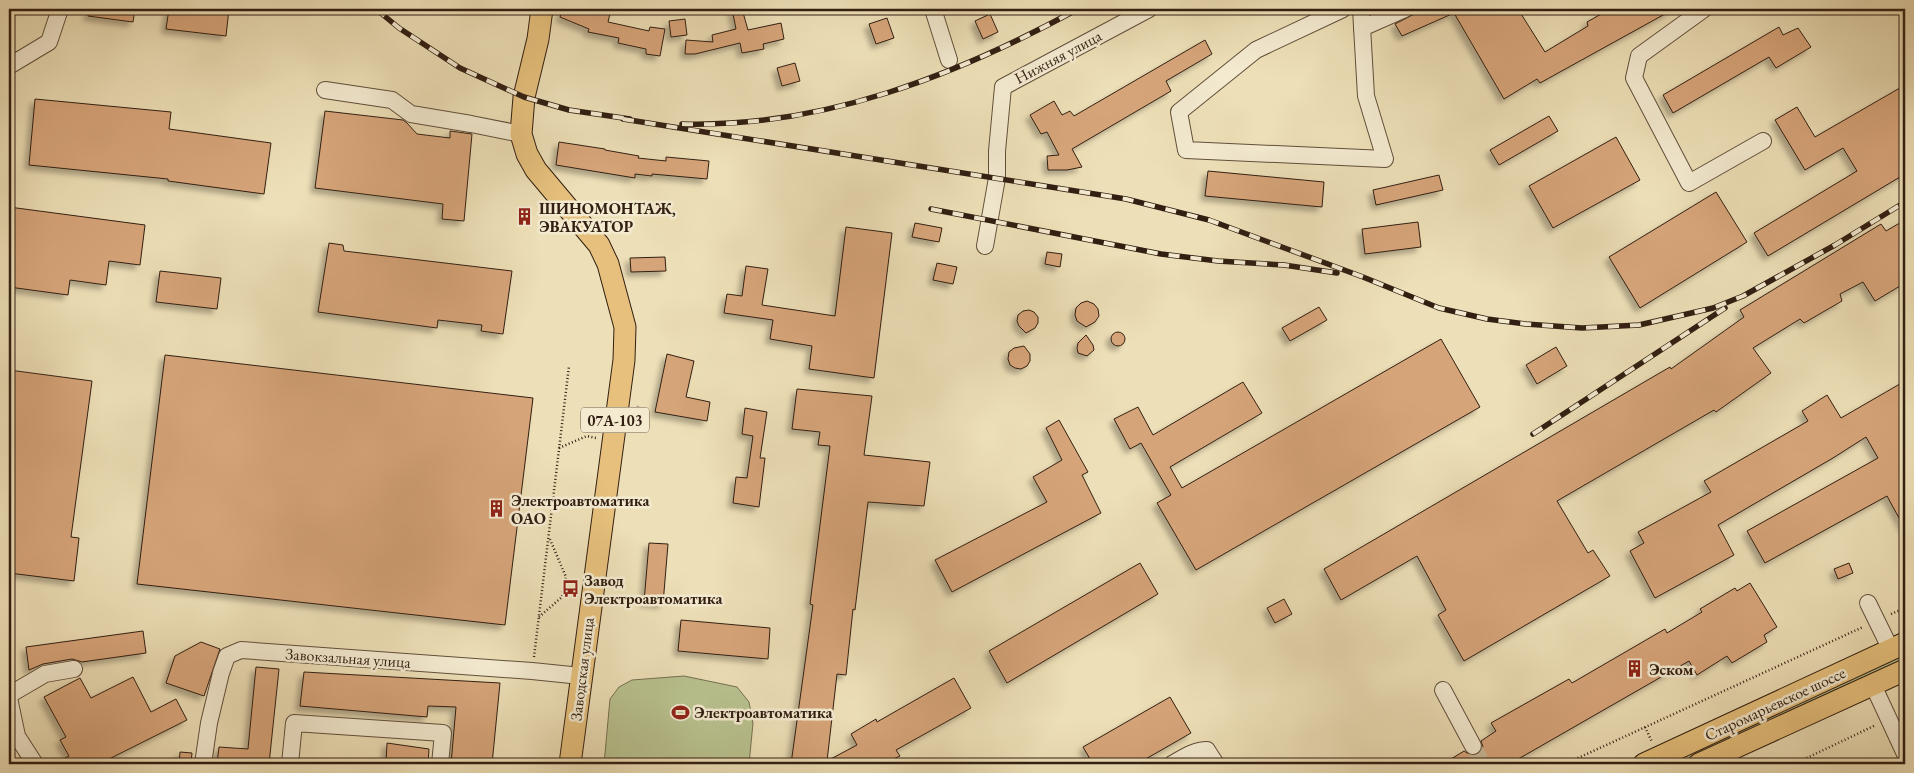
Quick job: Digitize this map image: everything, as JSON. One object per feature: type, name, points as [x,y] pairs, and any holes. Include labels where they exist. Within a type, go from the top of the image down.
[{"type":"main road","name":"Заводская улица","points":[[542,9],[538,39],[524,97],[520,134],[527,154],[536,170],[598,245],[608,264],[625,327],[624,360],[570,764]]},
{"type":"main road","name":"Старомарьевское шоссе","points":[[1644,764],[1898,646]]},
{"type":"main road","name":"Старомарьевское шоссе","points":[[1699,764],[1905,670]]},
{"type":"street","points":[[9,66],[49,42],[60,9]]},
{"type":"street","points":[[933,9],[949,60]]},
{"type":"street","name":"Нижняя улица","points":[[985,246],[997,178],[997,151],[1003,87],[1149,9]]},
{"type":"street","points":[[1342,9],[1256,50],[1179,112],[1186,150],[1384,159],[1366,96],[1362,9]]},
{"type":"street","points":[[1362,28],[1404,9]]},
{"type":"street","points":[[1704,9],[1639,56],[1634,78],[1689,183],[1763,141]]},
{"type":"street","points":[[325,90],[392,100],[411,114],[520,134]]},
{"type":"street","points":[[1868,603],[1877,621],[1898,646]]},
{"type":"street","name":"Завокзальная улица","points":[[203,764],[209,724],[221,673],[227,656],[242,650],[581,676]]},
{"type":"street","points":[[35,764],[18,736],[9,697],[45,674],[74,669]]},
{"type":"street","points":[[1873,685],[1905,754]]},
{"type":"street","points":[[1444,690],[1473,746]]},
{"type":"street","points":[[290,764],[294,723],[442,733],[440,764]]},
{"type":"street","points":[[1172,764],[1193,752],[1202,750],[1207,750],[1216,764]]},
{"type":"path","points":[[532,671],[569,366]]},
{"type":"path","points":[[538,618],[562,597],[566,577],[548,535]]},
{"type":"path","points":[[1565,764],[1905,608]]},
{"type":"path","points":[[1794,764],[1889,719]]},
{"type":"green space","points":[[1905,651],[1905,663],[1685,764],[1668,764]]},
{"type":"green space","name":"Электроавтоматика","points":[[684,676],[737,687],[749,702],[753,723],[749,764],[604,764],[610,699],[619,687],[632,680]]},
{"type":"building","points":[[89,9],[135,9],[133,22],[88,16]]},
{"type":"building","points":[[169,9],[229,9],[226,36],[166,29]]},
{"type":"building","points":[[563,9],[611,9],[608,22],[649,31],[650,27],[665,29],[660,56],[646,54],[646,49],[618,43],[619,38],[588,32],[589,29],[560,17]]},
{"type":"building","points":[[732,9],[742,9],[748,30],[781,23],[784,39],[763,44],[764,49],[742,53],[740,43],[695,54],[685,54],[686,40],[713,42],[712,35],[736,29]]},
{"type":"building","points":[[1424,9],[1518,9],[1545,52],[1588,26],[1587,22],[1610,9],[1674,9],[1540,83],[1537,79],[1504,99],[1454,13],[1402,36],[1395,24]]},
{"type":"building","points":[[990,14],[998,32],[983,39],[975,21]]},
{"type":"building","points":[[887,18],[894,38],[876,44],[869,24]]},
{"type":"building","points":[[685,19],[687,35],[671,37],[669,21]]},
{"type":"building","points":[[1779,27],[1783,35],[1798,28],[1811,47],[1776,68],[1769,57],[1673,113],[1663,95]]},
{"type":"building","points":[[1205,40],[1212,54],[1166,81],[1171,91],[1072,149],[1082,167],[1067,170],[1048,170],[1047,156],[1059,155],[1047,132],[1041,134],[1030,115],[1054,101],[1062,115],[1070,111],[1074,116]]},
{"type":"building","points":[[795,63],[800,81],[782,86],[777,68]]},
{"type":"building","points":[[1905,85],[1905,174],[1768,256],[1754,233],[1857,171],[1843,148],[1805,170],[1775,120],[1797,107],[1815,137]]},
{"type":"building","points":[[35,99],[171,112],[169,129],[271,143],[264,194],[168,181],[168,179],[29,165]]},
{"type":"building","points":[[325,111],[403,120],[417,134],[450,138],[450,131],[472,134],[464,221],[442,219],[443,204],[315,188]]},
{"type":"building","points":[[1549,116],[1558,131],[1499,165],[1490,150]]},
{"type":"building","points":[[1616,137],[1640,180],[1553,228],[1529,186]]},
{"type":"building","points":[[559,142],[605,149],[639,156],[638,158],[666,161],[666,157],[709,161],[707,179],[652,174],[652,176],[635,174],[635,178],[556,165]]},
{"type":"building","points":[[1208,171],[1324,182],[1322,207],[1205,196]]},
{"type":"building","points":[[1439,175],[1443,190],[1376,205],[1373,190]]},
{"type":"building","points":[[1716,192],[1747,242],[1640,308],[1609,257]]},
{"type":"building","points":[[9,207],[145,225],[140,265],[109,261],[106,285],[70,280],[68,295],[9,287]]},
{"type":"building","points":[[1905,220],[1905,283],[1875,301],[1863,282],[1840,294],[1842,301],[1804,323],[1800,319],[1753,348],[1771,373],[1716,412],[1714,410],[1557,501],[1588,553],[1593,550],[1610,576],[1464,661],[1438,615],[1446,610],[1417,556],[1341,600],[1324,569],[1670,367],[1671,369],[1744,317],[1740,310],[1881,224],[1886,231]]},
{"type":"building","points":[[1418,222],[1421,247],[1365,254],[1362,229]]},
{"type":"building","points":[[915,223],[942,228],[939,242],[912,237]]},
{"type":"building","points":[[846,227],[892,233],[874,378],[809,369],[812,346],[770,339],[773,320],[724,313],[727,294],[742,296],[746,266],[768,269],[762,305],[835,316]]},
{"type":"building","points":[[329,243],[343,245],[344,251],[512,271],[503,334],[481,331],[482,325],[438,320],[437,328],[318,312]]},
{"type":"building","points":[[1047,252],[1062,254],[1060,267],[1045,264]]},
{"type":"building","points":[[665,257],[666,271],[631,272],[630,258]]},
{"type":"building","points":[[937,263],[957,267],[953,284],[933,280]]},
{"type":"building","points":[[160,271],[221,278],[217,309],[156,302]]},
{"type":"building","points":[[1087,301],[1094,304],[1098,309],[1099,316],[1095,322],[1086,327],[1077,321],[1075,315],[1076,308],[1081,303]]},
{"type":"building","points":[[1319,307],[1327,320],[1290,341],[1282,328]]},
{"type":"building","points":[[1029,310],[1038,317],[1038,323],[1035,328],[1026,333],[1017,321],[1018,315],[1023,311]]},
{"type":"building","points":[[1115,332],[1121,332],[1125,339],[1121,346],[1115,346],[1111,342],[1111,336]]},
{"type":"building","points":[[1086,335],[1094,350],[1087,356],[1078,353],[1077,348],[1078,343]]},
{"type":"building","points":[[1441,339],[1480,407],[1196,570],[1157,503],[1171,495],[1141,443],[1130,449],[1114,419],[1138,407],[1153,435],[1243,382],[1262,413],[1170,467],[1182,488]]},
{"type":"building","points":[[1024,346],[1030,354],[1030,361],[1027,366],[1021,369],[1015,368],[1010,365],[1008,359],[1009,352],[1014,348]]},
{"type":"building","points":[[1556,347],[1567,366],[1537,384],[1526,365]]},
{"type":"building","points":[[667,354],[694,361],[686,397],[710,402],[707,421],[655,412]]},
{"type":"building","points":[[165,355],[533,398],[505,625],[137,584]]},
{"type":"building","points":[[9,370],[92,381],[71,537],[79,538],[74,581],[9,573]]},
{"type":"building","points":[[1905,381],[1905,529],[1887,496],[1765,563],[1747,531],[1878,458],[1866,437],[1718,525],[1734,555],[1655,598],[1630,551],[1644,543],[1638,532],[1711,492],[1704,481],[1808,421],[1802,411],[1827,395],[1841,418]]},
{"type":"building","points":[[797,389],[872,396],[864,455],[930,462],[924,506],[868,502],[846,675],[837,674],[827,761],[857,745],[851,734],[876,719],[877,722],[954,678],[971,708],[896,750],[900,756],[883,764],[791,764],[813,605],[810,604],[830,446],[818,445],[820,432],[792,429]]},
{"type":"building","points":[[745,408],[767,412],[760,458],[765,458],[759,507],[733,503],[736,477],[747,478],[753,436],[742,434]]},
{"type":"building","points":[[1059,420],[1088,472],[1082,475],[1101,513],[952,592],[935,560],[1047,502],[1033,477],[1062,460],[1046,428]]},
{"type":"building","points":[[649,543],[668,544],[663,604],[644,602]]},
{"type":"building","points":[[1140,563],[1158,594],[1007,683],[989,651]]},
{"type":"building","points":[[1849,563],[1853,573],[1838,579],[1834,569]]},
{"type":"building","points":[[1750,583],[1777,627],[1764,635],[1767,642],[1732,663],[1727,656],[1697,675],[1689,661],[1513,762],[1511,758],[1501,764],[1443,764],[1464,751],[1472,756],[1478,755],[1483,747],[1481,741],[1496,731],[1491,723],[1569,679],[1572,683],[1665,629],[1667,633],[1702,612],[1700,609],[1735,588],[1737,591]]},
{"type":"building","points":[[1284,599],[1292,614],[1275,623],[1267,608]]},
{"type":"building","points":[[681,620],[770,628],[768,659],[678,651]]},
{"type":"building","points":[[143,631],[146,653],[82,662],[72,659],[43,664],[29,670],[26,647]]},
{"type":"building","points":[[201,642],[220,649],[204,696],[166,683],[175,656]]},
{"type":"building","points":[[256,667],[279,669],[269,764],[217,764],[219,747],[248,749]]},
{"type":"building","points":[[304,672],[500,683],[492,764],[451,764],[456,707],[428,706],[427,717],[300,706]]},
{"type":"building","points":[[133,677],[151,712],[176,699],[187,720],[99,764],[54,764],[69,756],[60,740],[66,737],[44,697],[80,678],[91,698]]},
{"type":"building","points":[[1170,697],[1191,733],[1137,764],[1093,764],[1083,747]]},
{"type":"building","points":[[387,743],[429,749],[428,764],[386,764]]},
{"type":"building","points":[[180,752],[192,753],[191,764],[179,764]]},
{"type":"tunnel","points":[[1473,746],[1483,764]]},
{"type":"railway","points":[[376,9],[399,28],[460,68],[524,97],[569,110],[630,119]]},
{"type":"railway","points":[[682,124],[735,123],[786,117],[837,107],[888,93],[985,55],[1078,9]]},
{"type":"railway","points":[[623,119],[1126,199],[1209,220],[1363,277],[1439,308],[1487,319],[1582,328],[1639,325],[1713,308],[1743,296],[1835,245],[1905,202]]},
{"type":"railway","points":[[931,209],[1161,254],[1218,261],[1284,265],[1337,273]]},
{"type":"railway","points":[[1533,434],[1725,308]]},
{"type":"place","name":"ШИНОМОНТАЖ, ЭВАКУАТОР","points":[[525,217]]},
{"type":"place","name":"Электроавтоматика ОАО","points":[[497,509]]},
{"type":"place","name":"Завод Электроавтоматика","points":[[570,589]]},
{"type":"place","name":"Эском","points":[[1635,669]]},
{"type":"place","name":"Электроавтоматика","points":[[680,712]]}]
